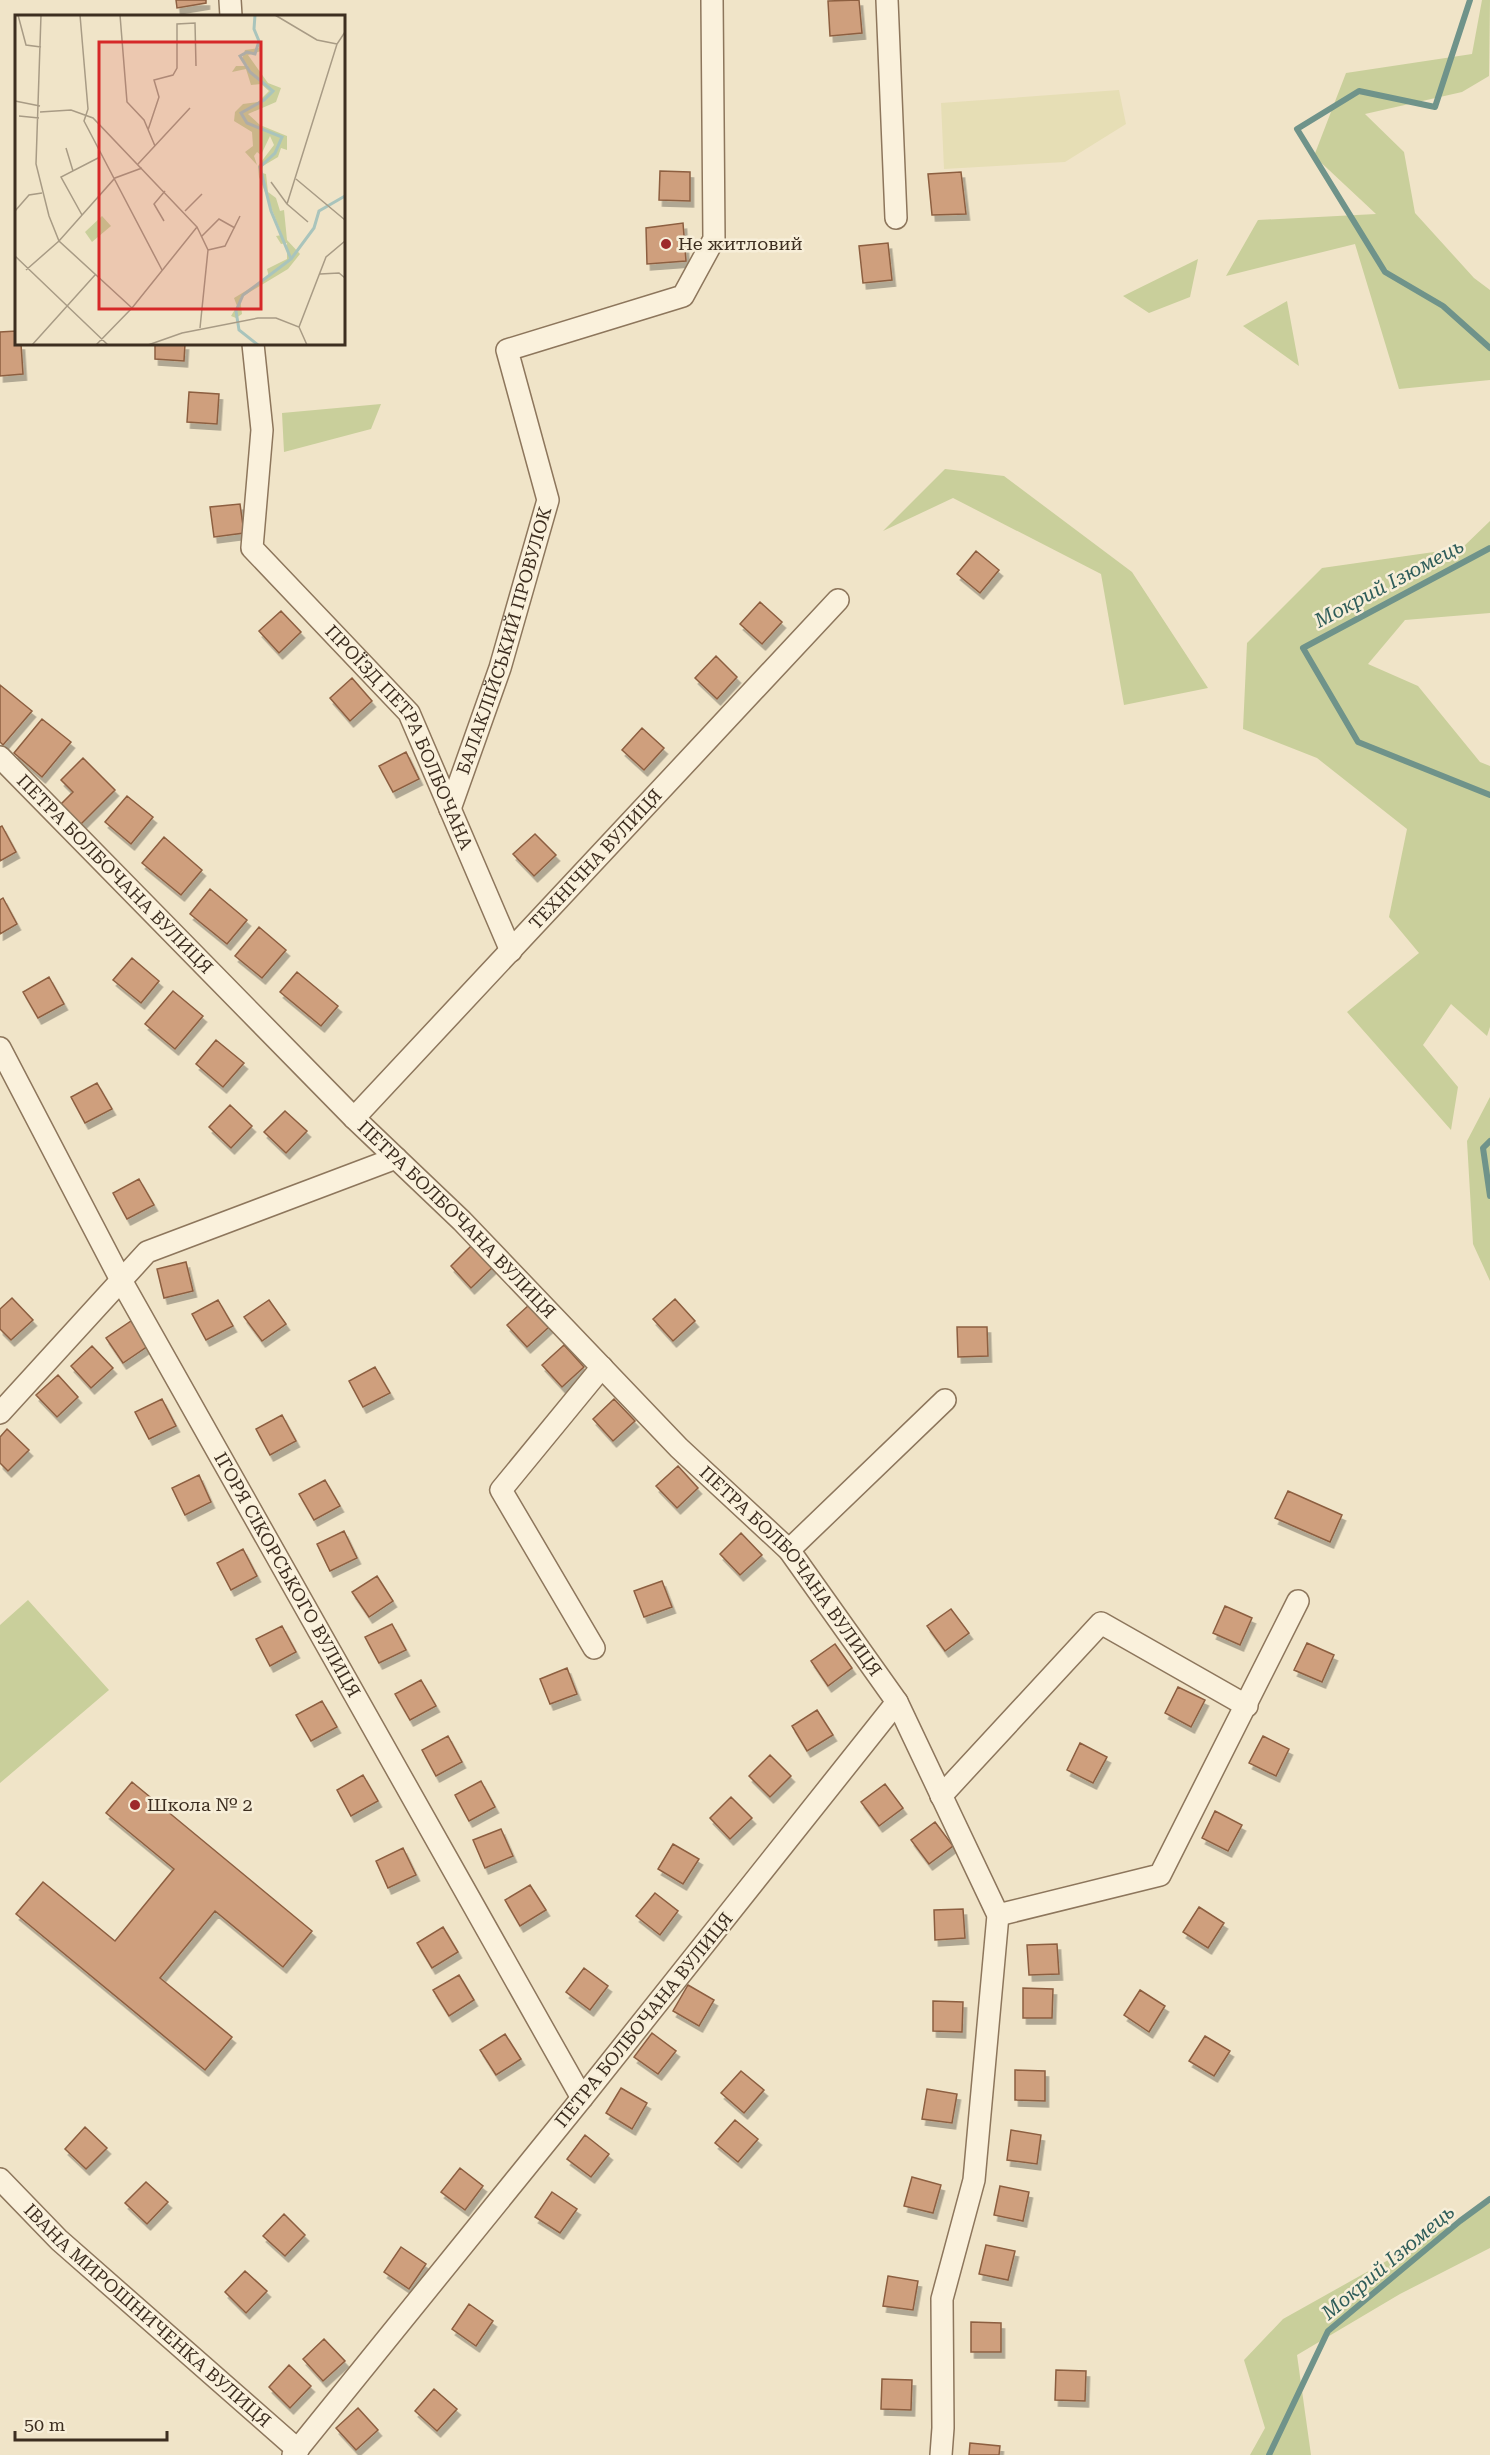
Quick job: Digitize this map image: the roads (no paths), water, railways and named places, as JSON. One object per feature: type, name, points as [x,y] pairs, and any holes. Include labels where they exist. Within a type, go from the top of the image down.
[{"type":"street","points":[[230,0],[231,15]]},
{"type":"street","name":"БАЛАКЛІЙСЬКИЙ ПРОВУЛОК","points":[[450,809],[500,668],[548,500],[507,350],[683,296],[714,239],[712,0]]},
{"type":"street","points":[[886,0],[896,218]]},
{"type":"street","name":"ПРОЇЗД ПЕТРА БОЛБОЧАНА","points":[[253,345],[262,430],[252,548],[409,713],[511,951]]},
{"type":"street","name":"ТЕХНІЧНА ВУЛИЦЯ","points":[[354,1118],[838,600]]},
{"type":"street","name":"ПЕТРА БОЛБОЧАНА ВУЛИЦЯ","points":[[0,757],[354,1118],[462,1221],[679,1448],[789,1550],[897,1702],[582,2098],[296,2452]]},
{"type":"street","name":"ІГОРЯ СІКОРСЬКОГО ВУЛИЦЯ","points":[[1,1053],[122,1282],[582,2098]]},
{"type":"street","points":[[0,1413],[147,1252],[396,1158]]},
{"type":"street","points":[[594,1648],[501,1490],[602,1367]]},
{"type":"street","points":[[789,1550],[945,1400]]},
{"type":"street","points":[[998,1915],[1160,1875],[1298,1601]]},
{"type":"street","points":[[941,1796],[1101,1623],[1246,1706]]},
{"type":"street","points":[[897,1702],[998,1915],[974,2180],[942,2299],[943,2428],[941,2455]]},
{"type":"street","name":"ІВАНА МИРОШНИЧЕНКА ВУЛИЦЯ","points":[[0,2179],[59,2240],[296,2452]]},
{"type":"waterway","name":"Мокрий Ізюмець","points":[[1470,0],[1435,107],[1359,91],[1297,129],[1385,272],[1443,306],[1490,348]]},
{"type":"waterway","name":"Мокрий Ізюмець","points":[[1490,548],[1303,648],[1358,742],[1490,795]]},
{"type":"waterway","name":"Мокрий Ізюмець","points":[[1490,1141],[1483,1148],[1490,1196]]},
{"type":"waterway","name":"Мокрий Ізюмець","points":[[1269,2455],[1328,2331],[1460,2221],[1490,2199]]},
{"type":"place","name":"Не житловий","points":[[666,244]]},
{"type":"place","name":"Школа № 2","points":[[135,1805]]}]
